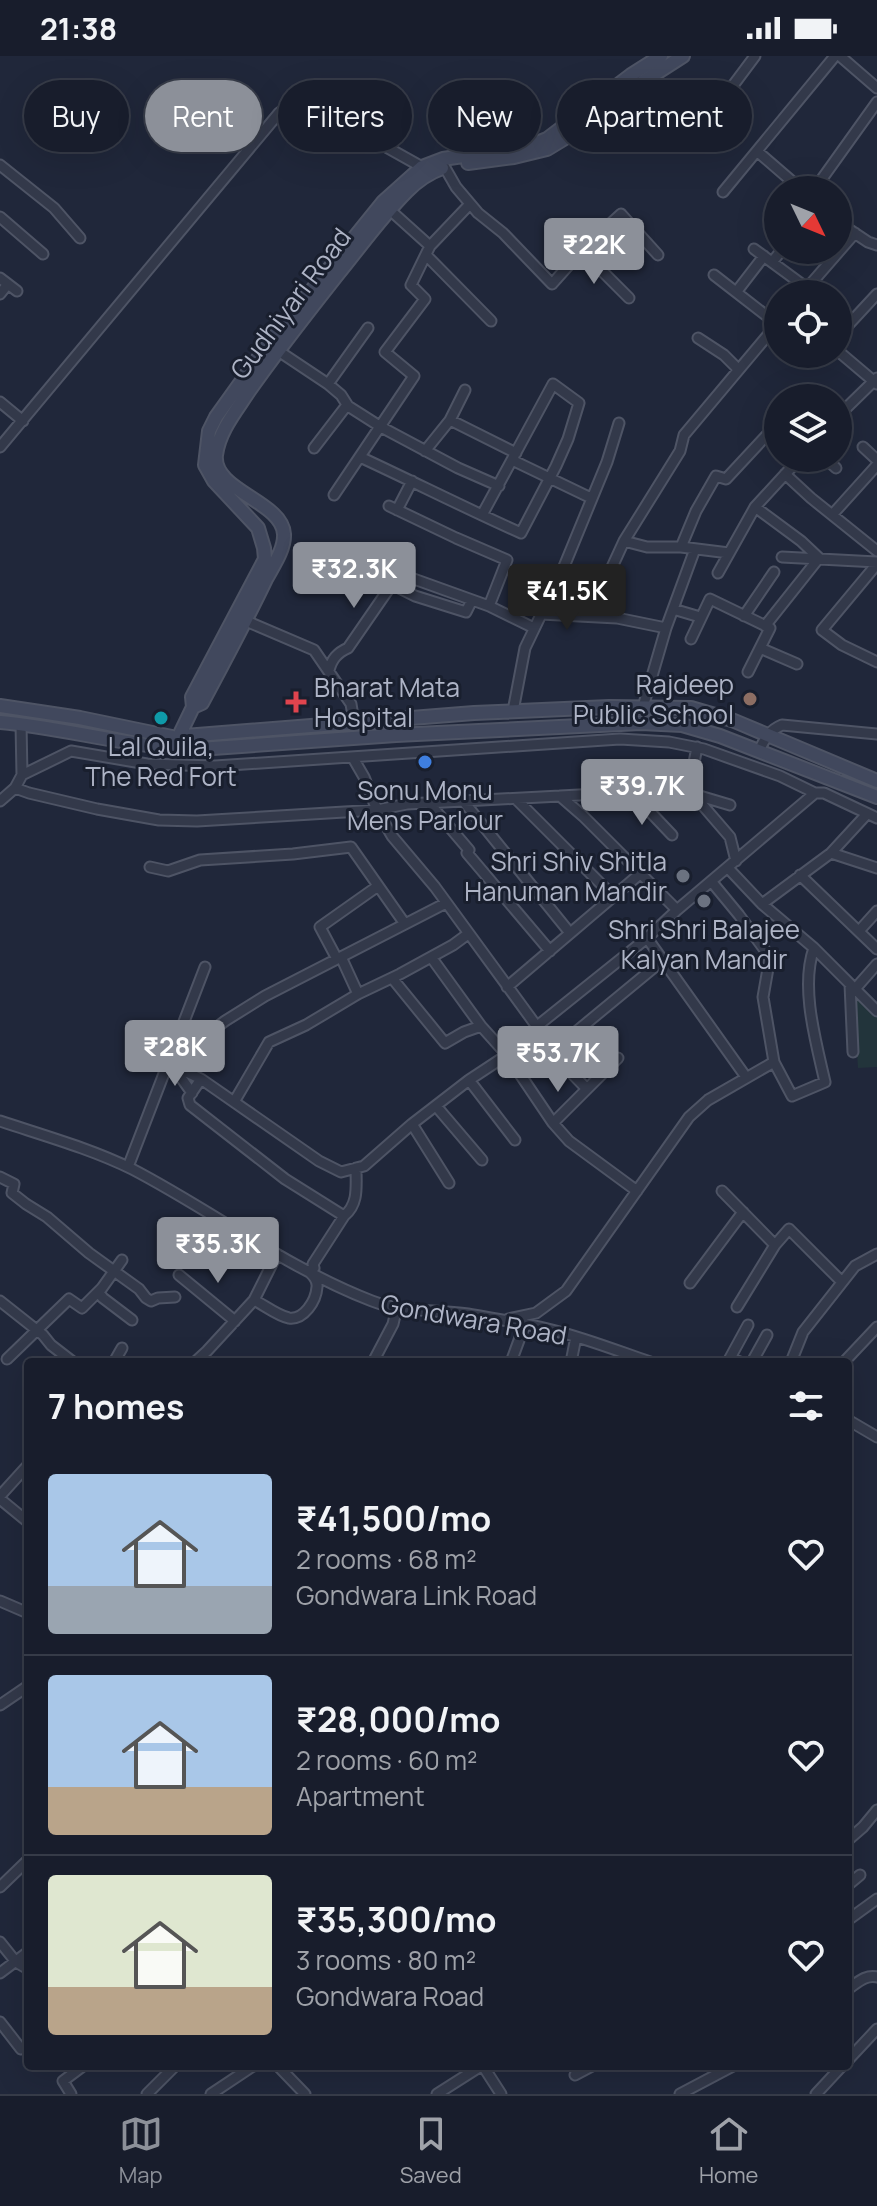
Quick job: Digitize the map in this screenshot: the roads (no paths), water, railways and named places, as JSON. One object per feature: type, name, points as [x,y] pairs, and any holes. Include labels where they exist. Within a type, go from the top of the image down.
[{"type":"street","name":"Gudhiyari Road","points":[[179,746],[193,707],[192,697],[265,559],[258,528],[214,481],[205,465],[209,431],[220,424],[390,210],[427,173],[444,166],[514,157],[547,149],[575,132],[661,56]]},
{"type":"street","name":"Gudhiyari Road","points":[[193,707],[202,703],[282,548],[284,533],[280,523],[225,478],[217,467],[216,459],[220,424],[269,343],[383,202],[422,167],[443,159],[529,146],[547,139],[636,79],[683,56]]},
{"type":"street","points":[[636,79],[699,131],[755,56]]},
{"type":"street","points":[[723,192],[837,56],[877,88]]},
{"type":"street","points":[[0,447],[279,113],[293,103],[304,101],[422,167]]},
{"type":"street","points":[[824,176],[877,102]]},
{"type":"street","points":[[758,152],[786,176]]},
{"type":"street","points":[[0,165],[54,208],[80,238]]},
{"type":"street","points":[[444,166],[456,187],[478,213],[503,233],[552,284],[621,214],[658,255]]},
{"type":"street","points":[[334,495],[414,376],[385,352],[425,299],[411,285],[428,250],[470,204]]},
{"type":"street","points":[[390,210],[491,321]]},
{"type":"street","points":[[0,217],[43,254]]},
{"type":"street","points":[[852,231],[877,245]]},
{"type":"street","points":[[814,280],[855,233]]},
{"type":"street","points":[[754,249],[764,256]]},
{"type":"street","points":[[582,251],[629,298]]},
{"type":"street","points":[[737,291],[764,263]]},
{"type":"street","points":[[774,264],[792,280]]},
{"type":"street","points":[[714,275],[764,312]]},
{"type":"street","points":[[0,294],[4,281],[17,291]]},
{"type":"street","points":[[852,321],[877,294]]},
{"type":"street","points":[[328,384],[368,328]]},
{"type":"street","points":[[698,338],[724,355],[738,369]]},
{"type":"street","points":[[595,617],[607,578],[624,541],[680,451],[684,435],[764,339]]},
{"type":"street","points":[[277,350],[328,384],[347,405],[381,427],[499,486]]},
{"type":"street","points":[[852,362],[876,381],[852,403]]},
{"type":"street","points":[[360,457],[412,481],[482,515],[521,533],[568,439],[579,403],[553,384],[482,515]]},
{"type":"street","points":[[425,451],[450,420],[465,390]]},
{"type":"street","points":[[314,448],[347,405]]},
{"type":"street","points":[[3,408],[23,421]]},
{"type":"street","points":[[450,420],[591,498]]},
{"type":"street","points":[[513,711],[525,648],[563,569],[607,462],[619,423]]},
{"type":"street","points":[[681,547],[696,511],[716,476],[726,479],[764,438]]},
{"type":"street","points":[[832,515],[877,462],[863,447]]},
{"type":"street","points":[[718,573],[755,507],[785,474],[877,551]]},
{"type":"street","points":[[412,481],[393,508],[507,560],[489,606]]},
{"type":"street","points":[[755,507],[819,558]]},
{"type":"street","points":[[624,541],[647,547],[681,547],[729,553]]},
{"type":"street","points":[[643,707],[666,628],[695,549]]},
{"type":"street","points":[[782,557],[877,563]]},
{"type":"street","points":[[765,626],[819,558]]},
{"type":"street","points":[[329,670],[332,660],[348,648],[408,561]]},
{"type":"street","points":[[877,563],[822,630],[842,645],[877,662]]},
{"type":"street","points":[[744,616],[774,572]]},
{"type":"street","points":[[400,574],[489,606],[534,628]]},
{"type":"street","points":[[393,585],[415,596],[466,612],[472,600]]},
{"type":"street","points":[[691,639],[710,599],[770,628],[748,672]]},
{"type":"street","points":[[673,609],[700,617]]},
{"type":"street","points":[[541,614],[617,618],[666,628]]},
{"type":"street","points":[[246,621],[314,650],[351,704],[354,722]]},
{"type":"street","points":[[760,648],[797,664]]},
{"type":"street","points":[[0,706],[80,718],[179,746],[227,766],[620,739],[669,742],[697,747],[752,765],[872,816],[831,853],[762,904]]},
{"type":"street","points":[[22,775],[71,751],[147,764],[179,746],[354,722],[513,711],[643,707],[691,708],[732,720],[877,781]]},
{"type":"street","points":[[0,722],[139,745],[179,746],[641,723],[682,725],[877,797]]},
{"type":"street","points":[[0,801],[15,788],[22,775],[21,724]]},
{"type":"street","points":[[759,751],[767,735],[782,725],[876,730]]},
{"type":"street","points":[[690,794],[697,747]]},
{"type":"street","points":[[353,758],[392,836],[446,903],[554,1050],[556,1057],[586,1088]]},
{"type":"street","points":[[15,788],[83,806],[159,820],[197,821],[377,810],[407,804],[598,794],[657,797],[690,794],[730,805]]},
{"type":"street","points":[[172,1065],[201,1079],[319,1161],[341,1172],[364,1166],[412,1124],[507,1055],[536,1027],[647,938],[815,793]]},
{"type":"street","points":[[690,794],[730,837],[732,865],[762,904],[814,948],[877,1011]]},
{"type":"street","points":[[560,796],[677,910]]},
{"type":"street","points":[[635,796],[672,835]]},
{"type":"street","points":[[516,799],[613,896]]},
{"type":"street","points":[[464,802],[570,933]]},
{"type":"street","points":[[429,803],[550,951]]},
{"type":"street","points":[[150,867],[168,871],[200,860],[351,847],[405,924]]},
{"type":"street","points":[[831,853],[877,868]]},
{"type":"street","points":[[507,987],[641,873]]},
{"type":"street","points":[[800,875],[877,949]]},
{"type":"street","points":[[711,881],[770,957],[763,997],[774,1062],[792,1096],[825,1082],[810,1021],[810,960],[814,948]]},
{"type":"street","points":[[358,994],[320,927],[378,886]]},
{"type":"street","points":[[164,1074],[196,1043],[265,996],[446,903]]},
{"type":"street","points":[[859,931],[877,911]]},
{"type":"street","points":[[234,1102],[269,1042],[306,1025],[468,934]]},
{"type":"street","points":[[647,938],[746,1077]]},
{"type":"street","points":[[431,957],[481,1026],[507,1055],[553,1123],[569,1141],[637,1191]]},
{"type":"street","points":[[554,1050],[663,960]]},
{"type":"street","points":[[853,1052],[853,987],[877,964]]},
{"type":"street","points":[[128,1167],[205,967]]},
{"type":"street","points":[[392,978],[445,1043],[481,1026]]},
{"type":"street","points":[[553,1123],[618,1058]]},
{"type":"street","points":[[504,1320],[536,1313],[566,1291],[689,1117],[708,1100],[774,1062]]},
{"type":"street","points":[[172,1065],[192,1093]]},
{"type":"street","points":[[201,1079],[188,1098],[190,1105],[285,1179],[344,1216]]},
{"type":"street","points":[[469,1080],[515,1140]]},
{"type":"street","points":[[436,1106],[482,1160]]},
{"type":"street","name":"Gondwara Road","points":[[0,1121],[128,1167],[277,1254],[374,1302],[417,1311],[463,1313],[525,1324],[638,1358]]},
{"type":"street","points":[[412,1124],[449,1183]]},
{"type":"street","points":[[254,1300],[287,1318],[304,1314],[310,1307],[317,1287],[315,1277],[308,1271],[314,1268],[313,1264],[356,1199],[356,1168]]},
{"type":"street","points":[[0,1177],[14,1184],[12,1193],[18,1199],[47,1217],[89,1253],[139,1289],[146,1298],[151,1301],[175,1297]]},
{"type":"street","points":[[722,1191],[775,1245]]},
{"type":"street","points":[[690,1283],[743,1212]]},
{"type":"street","points":[[737,1307],[775,1245],[789,1229],[842,1282]]},
{"type":"street","points":[[199,1358],[254,1300],[277,1254]]},
{"type":"street","points":[[793,1358],[803,1332],[842,1282],[855,1266],[877,1254]]},
{"type":"street","points":[[7,1359],[69,1299],[82,1308],[122,1260]]},
{"type":"street","points":[[179,1275],[235,1321]]},
{"type":"street","points":[[98,1292],[132,1320]]},
{"type":"street","points":[[0,1301],[68,1358]]},
{"type":"street","points":[[375,1358],[393,1324],[397,1307]]},
{"type":"street","points":[[512,1358],[525,1324]]},
{"type":"street","points":[[730,1358],[748,1325]]},
{"type":"street","points":[[848,1358],[875,1334]]},
{"type":"street","points":[[754,1358],[767,1335]]},
{"type":"street","points":[[572,1358],[576,1337]]},
{"type":"street","points":[[116,1358],[122,1348]]},
{"type":"street","points":[[852,1422],[877,1437]]},
{"type":"street","points":[[24,1470],[0,1498],[24,1519]]},
{"type":"street","points":[[0,1601],[24,1611]]},
{"type":"street","points":[[0,1705],[24,1689]]},
{"type":"street","points":[[852,1837],[877,1810]]},
{"type":"street","points":[[0,1887],[24,1864]]},
{"type":"street","points":[[852,1882],[860,1875]]},
{"type":"street","points":[[852,1917],[877,1899]]},
{"type":"street","points":[[0,1942],[16,1962],[24,1967]]},
{"type":"street","points":[[0,1973],[24,1955]]},
{"type":"street","points":[[852,1986],[862,1979],[877,1977]]},
{"type":"street","points":[[0,2022],[21,2049]]},
{"type":"street","points":[[852,2056],[877,2029]]},
{"type":"street","points":[[71,2094],[63,2081],[78,2070]]},
{"type":"street","points":[[147,2094],[171,2070]]},
{"type":"street","points":[[211,2094],[247,2070]]},
{"type":"street","points":[[282,2070],[299,2092]]},
{"type":"street","points":[[437,2094],[476,2070]]},
{"type":"street","points":[[485,2070],[501,2094]]},
{"type":"street","points":[[575,2075],[584,2070]]},
{"type":"street","points":[[680,2094],[725,2070]]},
{"type":"street","points":[[816,2094],[838,2070]]},
{"type":"place","name":"Rajdeep Public School","points":[[750,699]]},
{"type":"place","name":"Bharat Mata Hospital","points":[[296,702]]},
{"type":"place","name":"Lal Quila, The Red Fort","points":[[161,718]]},
{"type":"place","name":"Sonu Monu Mens Parlour","points":[[425,762]]},
{"type":"place","name":"Shri Shiv Shitla Hanuman Mandir","points":[[683,876]]},
{"type":"place","name":"Shri Shri Balajee Kalyan Mandir","points":[[704,901]]}]
